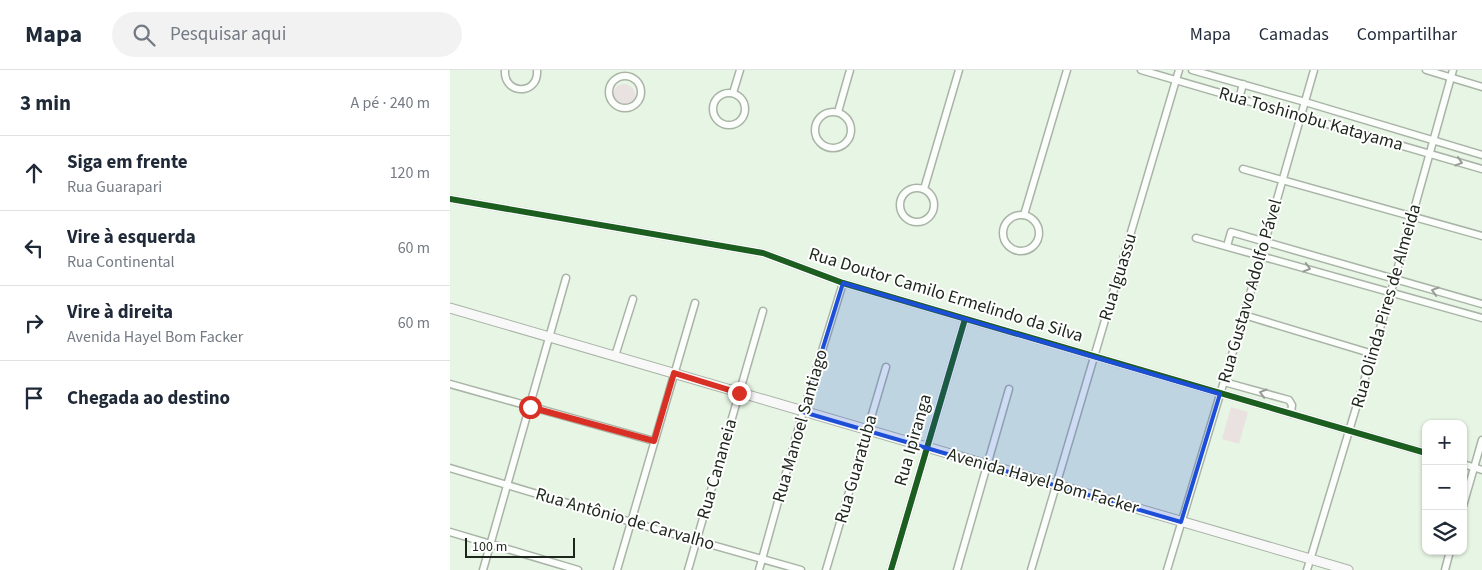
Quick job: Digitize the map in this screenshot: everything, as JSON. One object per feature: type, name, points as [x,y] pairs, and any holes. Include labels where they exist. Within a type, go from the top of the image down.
[{"type":"street","points":[[505,70],[506,80],[518,90],[529,88],[533,85],[537,70]]},
{"type":"street","points":[[733,93],[740,70]]},
{"type":"street","points":[[838,112],[850,70]]},
{"type":"street","points":[[924,189],[959,70]]},
{"type":"street","points":[[1024,215],[1067,70]]},
{"type":"street","name":"Rua Toshinobu Katayama","points":[[1141,70],[1482,169]]},
{"type":"street","name":"Rua Iguassu","points":[[1031,570],[1179,70]]},
{"type":"street","name":"Rua Toshinobu Katayama","points":[[1192,70],[1482,155]]},
{"type":"street","name":"Rua Gustavo Adolfo Pável","points":[[1167,570],[1244,315],[1314,70]]},
{"type":"street","points":[[1426,70],[1482,87]]},
{"type":"street","name":"Rua Olinda Pires de Almeida","points":[[1307,570],[1391,292],[1453,70]]},
{"type":"street","points":[[631,73],[639,82],[642,93],[637,103],[633,106],[622,108],[613,103],[609,88],[620,77],[631,73]]},
{"type":"street","points":[[1239,99],[1243,84]]},
{"type":"street","points":[[733,93],[742,99],[744,114],[742,118],[733,124],[723,124],[715,117],[713,112],[714,101],[723,94],[733,93]]},
{"type":"street","points":[[838,112],[850,124],[850,136],[847,141],[837,147],[826,146],[817,138],[815,133],[817,121],[826,113],[838,112]]},
{"type":"street","points":[[1244,169],[1482,236]]},
{"type":"street","points":[[913,188],[924,189],[934,202],[932,214],[923,222],[912,222],[903,215],[900,204],[901,199],[908,190],[913,188]]},
{"type":"street","name":"Rua Doutor Camilo Ermelindo da Silva","points":[[450,199],[763,253],[843,283],[1422,452]]},
{"type":"street","points":[[1024,215],[1038,226],[1038,237],[1036,243],[1027,250],[1016,250],[1006,243],[1003,232],[1008,221],[1013,217],[1024,215]]},
{"type":"street","points":[[1227,246],[1231,232],[1482,304]]},
{"type":"street","points":[[1196,238],[1482,318]]},
{"type":"street","points":[[483,570],[566,278]]},
{"type":"street","name":"Rua Manoel Santiago","points":[[759,570],[803,412],[843,283]]},
{"type":"street","points":[[615,356],[633,299]]},
{"type":"street","points":[[617,570],[695,303]]},
{"type":"street","name":"Avenida Hayel Bom Facker","points":[[450,308],[1348,570]]},
{"type":"street","name":"Rua Cananeia","points":[[688,570],[763,311]]},
{"type":"street","points":[[1244,315],[1372,354]]},
{"type":"street","name":"Rua Ipiranga","points":[[892,570],[965,319]]},
{"type":"street","name":"Rua Guaratuba","points":[[826,570],[886,367]]},
{"type":"street","points":[[1224,382],[1289,400],[1292,404],[1291,414]]},
{"type":"street","points":[[450,384],[654,441]]},
{"type":"street","points":[[958,570],[986,465],[1009,389]]},
{"type":"street","points":[[1467,492],[1482,440]]},
{"type":"street","points":[[1466,465],[1482,470]]},
{"type":"street","name":"Rua Antônio de Carvalho","points":[[450,468],[800,570]]},
{"type":"street","points":[[450,532],[578,570]]},
{"type":"street","points":[[1445,570],[1449,555]]},
{"type":"highlighted area","points":[[843,283],[1220,394],[1181,522],[803,412]]},
{"type":"shaded area","points":[[624,84],[632,87],[635,95],[632,103],[624,106],[616,103],[613,95],[616,87]]},
{"type":"shaded area","points":[[1231,407],[1248,412],[1239,444],[1222,439]]},
{"type":"cycle path","points":[[450,199],[763,253],[843,283],[1422,452]]},
{"type":"cycle path","points":[[891,570],[965,319]]},
{"type":"route","points":[[530,407],[654,441],[674,373],[739,393]]}]
